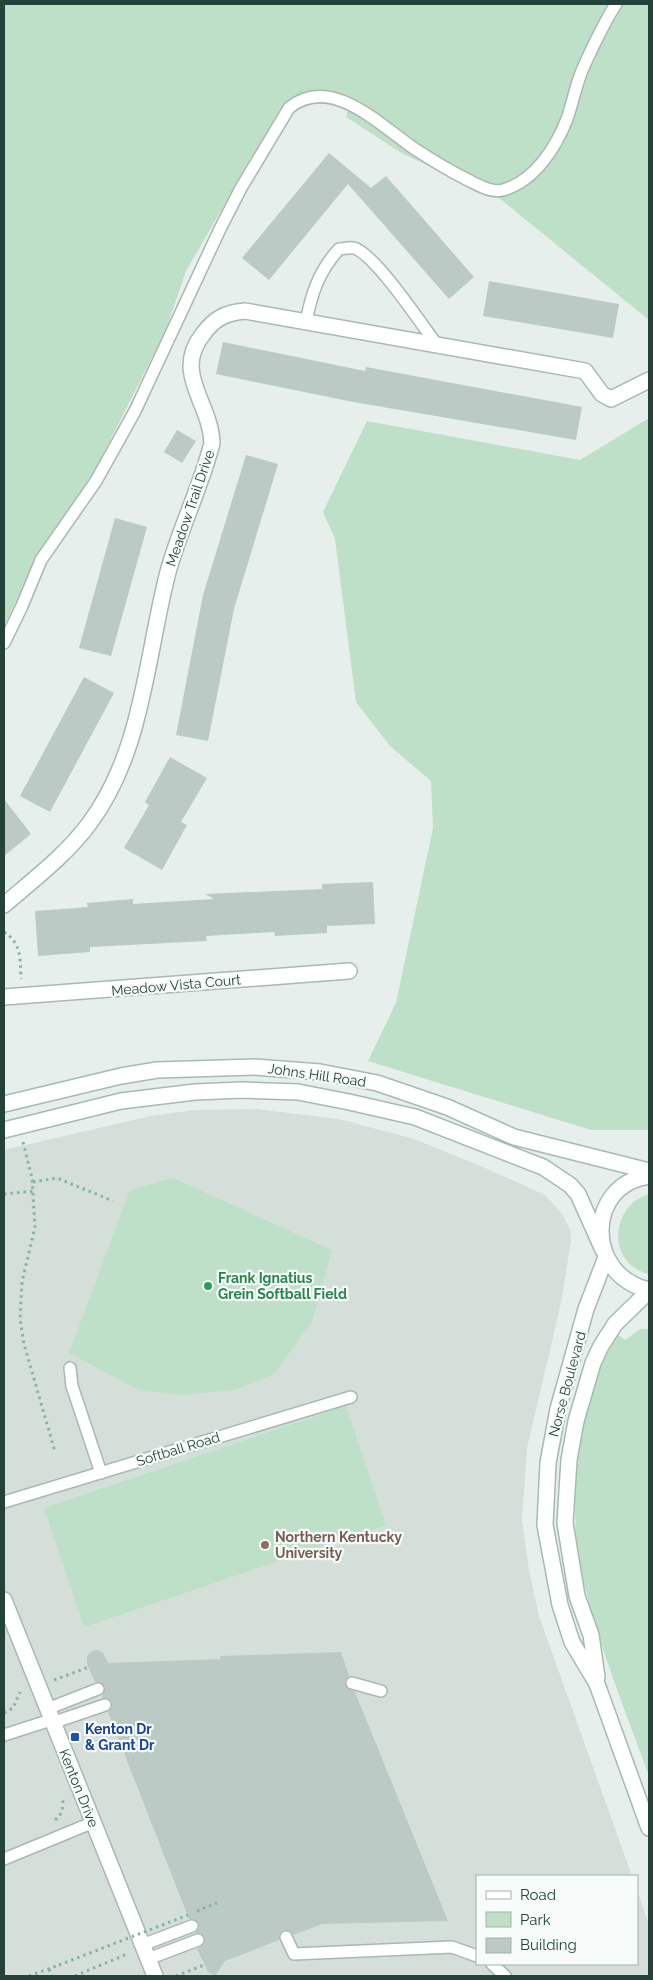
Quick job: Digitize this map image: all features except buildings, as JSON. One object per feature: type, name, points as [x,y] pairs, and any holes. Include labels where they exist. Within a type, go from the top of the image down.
[{"type":"street","name":"Meadow Trail Drive","points":[[4,905],[60,856],[89,824],[106,797],[125,759],[135,725],[168,571],[212,442],[209,421],[193,382],[192,358],[197,341],[210,324],[230,313],[245,311],[585,371],[602,394],[610,399],[649,380]]},
{"type":"street","name":"Meadow Vista Court","points":[[4,997],[349,971]]},
{"type":"street","name":"Johns Hill Road","points":[[4,1104],[122,1076],[157,1070],[255,1067],[320,1072],[377,1083],[447,1107],[514,1137],[649,1171]]},
{"type":"street","name":"Johns Hill Road","points":[[4,1130],[121,1102],[195,1092],[242,1090],[298,1092],[415,1117],[543,1167],[570,1185],[578,1194],[611,1266],[623,1278],[638,1287],[649,1290]]},
{"type":"street","points":[[605,1254],[600,1232],[604,1214],[612,1198],[626,1185],[649,1176]]},
{"type":"street","name":"Norse Boulevard","points":[[605,1254],[586,1309],[575,1356],[558,1409],[548,1463],[546,1525],[560,1605],[572,1642],[597,1684],[649,1828]]},
{"type":"street","name":"Norse Boulevard","points":[[597,1684],[591,1636],[577,1596],[565,1522],[568,1460],[576,1421],[593,1363],[601,1346],[614,1324],[649,1290]]},
{"type":"street","name":"Kenton Drive","points":[[4,1600],[155,1976]]},
{"type":"lane","points":[[4,643],[41,560],[96,481],[135,411],[240,188],[289,108],[295,103],[321,96],[342,101],[394,132],[410,146],[453,172],[490,190],[502,190],[526,179],[550,154],[567,120],[582,69],[616,4]]},
{"type":"lane","points":[[306,323],[315,287],[328,261],[339,250],[353,248],[364,254],[382,273],[438,345]]},
{"type":"lane","points":[[70,1368],[72,1386],[101,1473]]},
{"type":"lane","name":"Softball Road","points":[[4,1502],[351,1397]]},
{"type":"lane","points":[[352,1683],[381,1690]]},
{"type":"lane","points":[[50,1717],[98,1689]]},
{"type":"lane","points":[[4,1734],[50,1717],[105,1705]]},
{"type":"lane","points":[[4,1859],[94,1822]]},
{"type":"lane","points":[[145,1952],[192,1926]]},
{"type":"lane","points":[[286,1937],[294,1954],[452,1947],[476,1956]]},
{"type":"lane","points":[[145,1952],[198,1940]]},
{"type":"lane","points":[[493,1965],[505,1976]]},
{"type":"path","points":[[4,932],[13,938],[18,947],[22,997]]},
{"type":"path","points":[[22,1142],[33,1182],[35,1227],[22,1282],[20,1319],[24,1344],[55,1452]]},
{"type":"path","points":[[33,1182],[57,1178],[113,1201]]},
{"type":"path","points":[[4,1194],[34,1191]]},
{"type":"path","points":[[50,1681],[89,1667]]},
{"type":"path","points":[[4,1713],[13,1708],[20,1692]]},
{"type":"path","points":[[50,1823],[59,1817],[63,1808],[61,1791]]},
{"type":"path","points":[[31,1976],[217,1903]]},
{"type":"path","points":[[75,1976],[128,1954]]},
{"type":"path","points":[[176,1976],[204,1966]]},
{"type":"path","points":[[49,1968],[52,1976]]},
{"type":"shaded area","name":"Northern Kentucky University","points":[[256,1109],[339,1119],[414,1139],[545,1195],[562,1214],[570,1230],[571,1241],[561,1303],[527,1448],[522,1521],[529,1570],[539,1616],[632,1875],[476,1875],[476,1965],[638,1965],[638,1893],[649,1924],[649,1976],[4,1976],[4,1150],[151,1116],[195,1110]]},
{"type":"green space","points":[[4,4],[649,4],[649,320],[499,198],[403,154],[346,117],[351,100],[326,93],[285,107],[262,140],[186,271],[165,332],[93,474],[43,548],[4,626]]},
{"type":"green space","points":[[649,418],[649,1130],[591,1130],[368,1061],[396,1003],[433,828],[431,781],[390,746],[356,702],[335,539],[323,512],[367,421],[580,460]]},
{"type":"green space","name":"Frank Ignatius Grein Softball Field","points":[[173,1178],[332,1250],[312,1322],[274,1374],[235,1390],[182,1395],[139,1390],[69,1353],[130,1190]]},
{"type":"green space","points":[[649,1194],[649,1274],[635,1268],[626,1259],[620,1248],[618,1235],[620,1222],[626,1210],[636,1201]]},
{"type":"green space","points":[[640,1329],[649,1329],[649,1776],[611,1673],[594,1620],[577,1551],[575,1512],[579,1450],[589,1395],[608,1352],[618,1335],[625,1340]]},
{"type":"green space","points":[[346,1406],[386,1525],[84,1627],[44,1508]]},
{"type":"place","name":"Frank Ignatius Grein Softball Field","points":[[208,1286]]},
{"type":"place","name":"Northern Kentucky University","points":[[265,1545]]},
{"type":"place","name":"Kenton Dr & Grant Dr","points":[[75,1737]]}]
